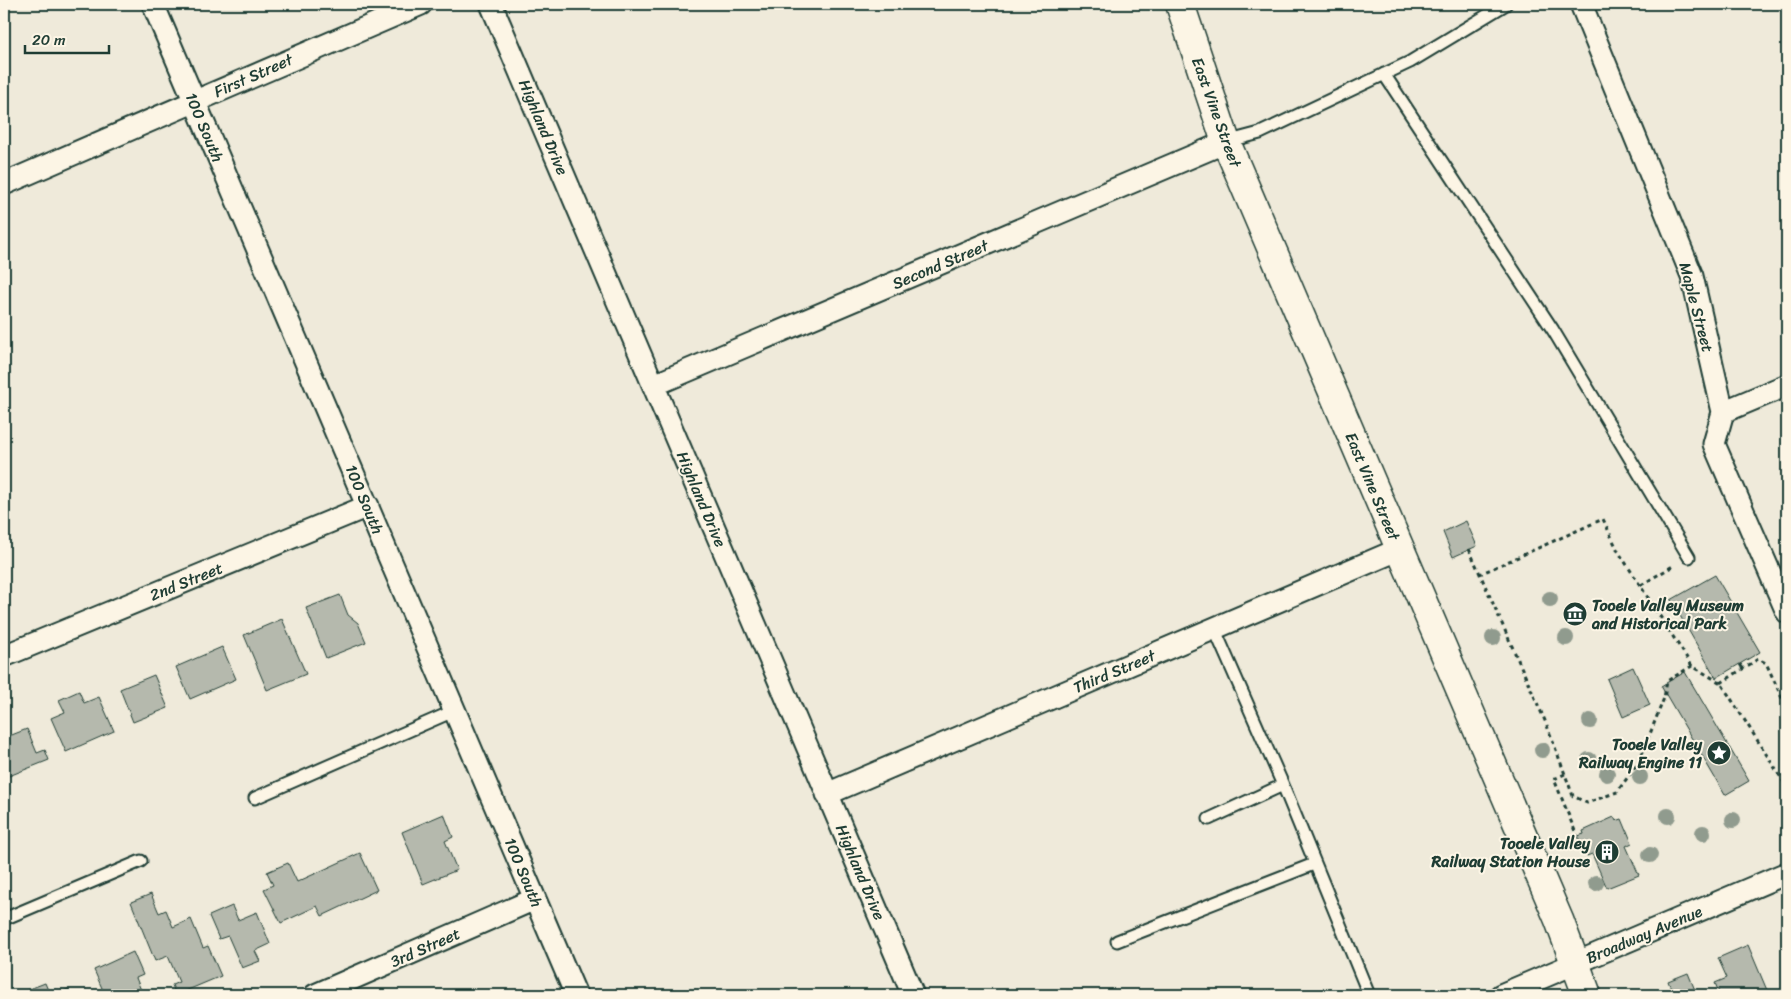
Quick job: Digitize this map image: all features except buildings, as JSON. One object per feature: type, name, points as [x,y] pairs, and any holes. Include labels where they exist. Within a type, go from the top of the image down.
[{"type":"street","name":"100 South","points":[[153,4],[456,710],[576,995]]},
{"type":"street","name":"First Street","points":[[4,184],[194,102],[226,86],[421,4]]},
{"type":"street","name":"Highland Drive","points":[[491,4],[913,995]]},
{"type":"street","name":"East Vine Street","points":[[1180,4],[1226,142],[1559,920],[1586,995]]},
{"type":"street","name":"Maple Street","points":[[1581,4],[1692,276],[1723,412],[1714,444],[1787,612]]},
{"type":"street","name":"Second Street","points":[[654,385],[1226,142]]},
{"type":"street","points":[[1723,412],[1787,384]]},
{"type":"street","name":"2nd Street","points":[[4,656],[368,506]]},
{"type":"street","name":"Third Street","points":[[828,794],[1400,549]]},
{"type":"street","name":"Broadway Avenue","points":[[1501,995],[1787,873]]},
{"type":"street","name":"3rd Street","points":[[315,995],[535,898]]},
{"type":"lane","points":[[1226,142],[1260,133],[1410,62],[1506,4]]},
{"type":"lane","points":[[1384,74],[1553,330],[1689,557]]},
{"type":"lane","points":[[1214,628],[1283,785],[1369,995]]},
{"type":"lane","points":[[255,798],[456,710]]},
{"type":"lane","points":[[1208,819],[1283,785]]},
{"type":"lane","points":[[4,919],[141,861]]},
{"type":"lane","points":[[1116,941],[1314,864]]},
{"type":"path","points":[[1480,574],[1603,519],[1618,551],[1692,666],[1721,683],[1787,787]]},
{"type":"path","points":[[1469,549],[1540,708],[1573,796],[1588,803],[1617,792],[1639,762],[1664,698],[1667,681],[1692,666]]},
{"type":"path","points":[[1641,586],[1689,557]]},
{"type":"path","points":[[1721,683],[1758,659],[1766,663],[1787,709]]},
{"type":"path","points":[[1740,664],[1743,669]]},
{"type":"path","points":[[1565,774],[1554,779],[1584,850]]},
{"type":"place","name":"Tooele Valley Museum and Historical Park","points":[[1575,614]]},
{"type":"place","name":"Tooele Valley Railway Engine 11","points":[[1719,753]]},
{"type":"place","name":"Tooele Valley Railway Station House","points":[[1607,852]]}]
